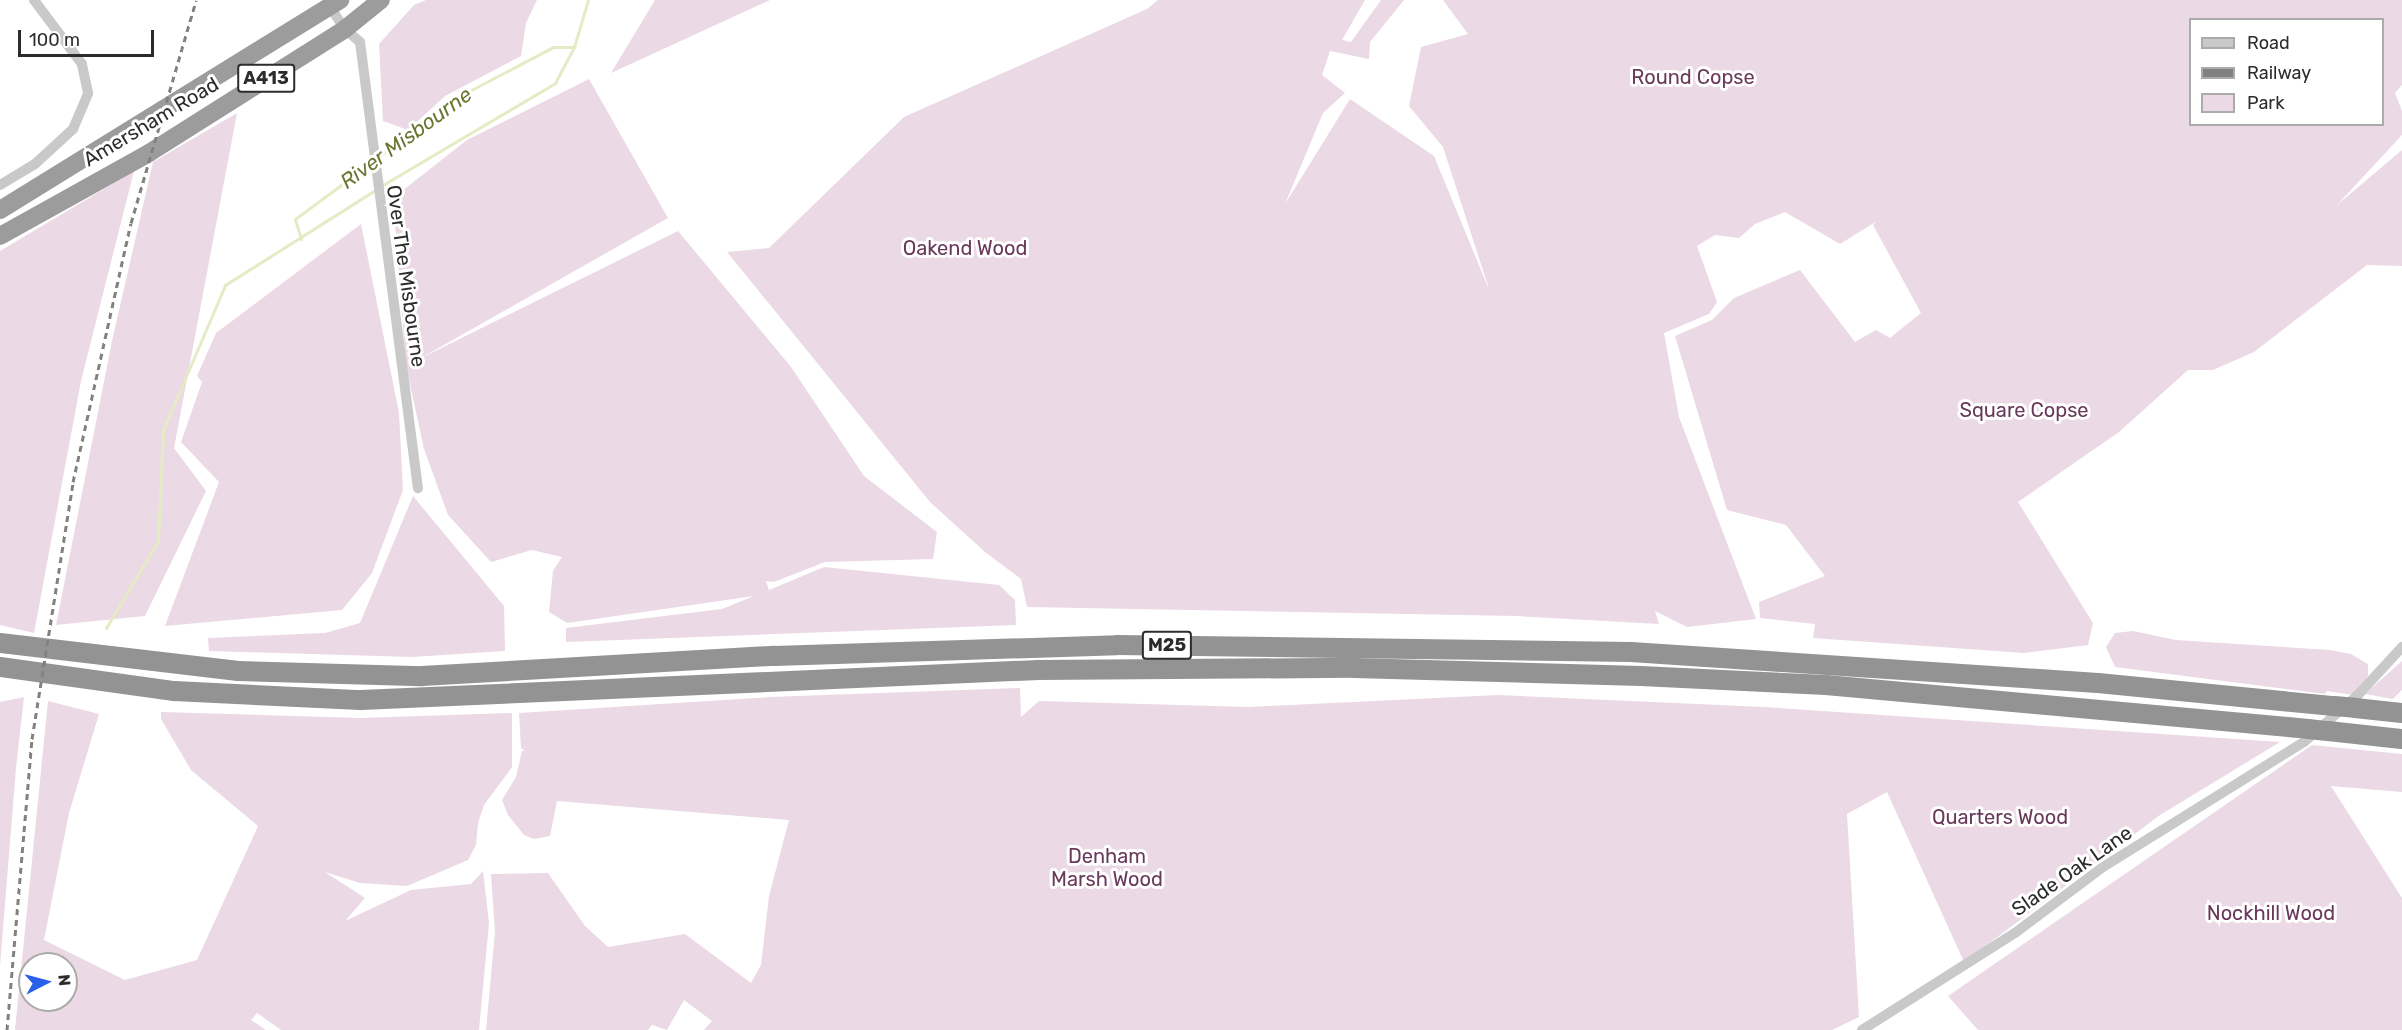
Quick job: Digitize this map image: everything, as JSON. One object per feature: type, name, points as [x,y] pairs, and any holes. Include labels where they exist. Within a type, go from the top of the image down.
[{"type":"highway","name":"Amersham Road","points":[[0,236],[149,153],[345,29],[381,0]]},
{"type":"highway","name":"A413","points":[[0,210],[335,4]]},
{"type":"highway","name":"M25","points":[[0,643],[238,671],[411,676],[785,656],[1117,645],[1631,652],[2086,682],[2334,706],[2356,702],[2402,713]]},
{"type":"highway","name":"M25","points":[[0,667],[174,691],[361,700],[1038,670],[1353,668],[1605,675],[1826,685],[2306,736],[2328,731],[2402,739]]},
{"type":"street","points":[[0,185],[34,164],[73,129],[88,93],[82,64],[34,0]]},
{"type":"street","name":"Over The Misbourne","points":[[335,4],[345,29],[360,42],[377,196],[418,488]]},
{"type":"street","name":"Slade Oak Lane","points":[[1862,1030],[2015,933],[2103,867],[2356,702],[2402,647]]},
{"type":"green space","points":[[426,0],[537,0],[526,23],[521,56],[445,96],[408,130],[383,121],[379,44],[414,5]]},
{"type":"green space","points":[[655,0],[770,0],[611,73]]},
{"type":"green space","points":[[1158,0],[1365,0],[1342,40],[1351,42],[1381,0],[1404,0],[1370,42],[1369,59],[1330,51],[1322,75],[1345,93],[1323,113],[1285,204],[1350,99],[1434,156],[1490,292],[1443,147],[1409,106],[1421,47],[1468,34],[1443,0],[2402,0],[2402,85],[2395,93],[2402,111],[2402,135],[2337,205],[2402,150],[2402,266],[2367,265],[2254,352],[2213,370],[2188,370],[2119,432],[2018,502],[2093,623],[2088,645],[2024,653],[1813,638],[1815,624],[1760,618],[1759,602],[1825,576],[1786,525],[1727,510],[1675,336],[1712,320],[1734,298],[1800,270],[1855,342],[1876,330],[1890,338],[1921,313],[1873,225],[1877,221],[1840,244],[1785,212],[1755,224],[1739,238],[1715,235],[1697,246],[1717,302],[1709,314],[1664,333],[1679,417],[1756,619],[1687,627],[1655,611],[1659,624],[1517,616],[1027,607],[1021,579],[985,552],[930,502],[727,252],[769,248],[904,117],[1147,9]]},
{"type":"green space","points":[[589,79],[668,218],[421,358],[678,231],[791,367],[864,476],[937,532],[933,559],[825,562],[774,582],[766,581],[769,590],[824,567],[999,585],[1015,600],[1016,625],[566,642],[566,628],[722,609],[754,596],[567,623],[549,612],[553,571],[562,557],[532,550],[491,562],[448,515],[424,449],[406,366],[393,198],[467,140]]},
{"type":"green space","points":[[237,113],[174,448],[206,491],[145,616],[56,625],[112,341],[153,162]]},
{"type":"green space","points":[[134,171],[81,381],[34,633],[0,625],[0,251]]},
{"type":"green space","points":[[361,224],[399,413],[403,490],[372,573],[342,610],[165,626],[219,482],[181,442],[202,382],[197,376],[216,333]]},
{"type":"green space","points":[[413,496],[504,606],[505,651],[411,657],[209,651],[208,638],[325,633],[360,623]]},
{"type":"green space","points":[[2133,631],[2176,640],[2330,650],[2351,654],[2368,664],[2368,676],[2353,695],[2327,691],[2325,694],[2115,667],[2106,647],[2115,633]]},
{"type":"green space","points":[[2402,661],[2402,690],[2393,699],[2365,694]]},
{"type":"green space","points":[[1020,688],[1021,717],[1039,701],[1248,707],[1498,695],[1764,707],[2280,742],[2160,815],[1964,962],[1887,792],[1847,814],[1859,1017],[1832,1030],[704,1030],[712,1021],[684,1000],[667,1030],[652,1025],[648,1030],[486,1030],[495,932],[491,874],[548,873],[585,926],[608,947],[685,934],[751,983],[761,965],[769,896],[789,820],[557,801],[550,836],[534,839],[524,835],[508,815],[502,800],[516,777],[522,751],[525,751],[521,748],[519,713],[770,697]]},
{"type":"green space","points":[[24,697],[16,768],[0,966],[0,702]]},
{"type":"green space","points":[[48,701],[99,714],[69,813],[44,940],[68,952],[23,952]]},
{"type":"green space","points":[[161,712],[361,718],[512,713],[512,767],[484,805],[478,823],[476,845],[468,860],[407,886],[360,883],[325,872],[365,898],[345,921],[411,890],[471,884],[483,871],[489,923],[479,1030],[281,1030],[257,1013],[251,1020],[266,1030],[15,1030],[18,1000],[18,1012],[78,1012],[78,957],[125,980],[197,960],[258,826],[191,770],[161,719]]},
{"type":"green space","name":"Nockhill Wood","points":[[2312,745],[2402,754],[2402,792],[2331,786],[2402,898],[2402,1030],[1978,1030],[1948,996]]},
{"type":"waterway","name":"River Misbourne","points":[[381,186],[555,83],[574,47],[588,0]]},
{"type":"waterway","name":"River Misbourne","points":[[377,158],[456,98],[553,47],[574,47]]},
{"type":"waterway","name":"River Misbourne","points":[[301,239],[295,219],[372,162]]},
{"type":"waterway","name":"River Misbourne","points":[[106,628],[158,541],[163,430],[225,285],[375,190]]},
{"type":"railway","points":[[7,1030],[32,739],[73,482],[131,223],[196,0]]},
{"type":"park label","name":"Round Copse","points":[[1693,77]]},
{"type":"park label","name":"Oakend Wood","points":[[965,248]]},
{"type":"park label","name":"Square Copse","points":[[2024,410]]},
{"type":"park label","name":"Quarters Wood","points":[[2000,817]]},
{"type":"park label","name":"Denham Marsh Wood","points":[[1107,868]]}]
